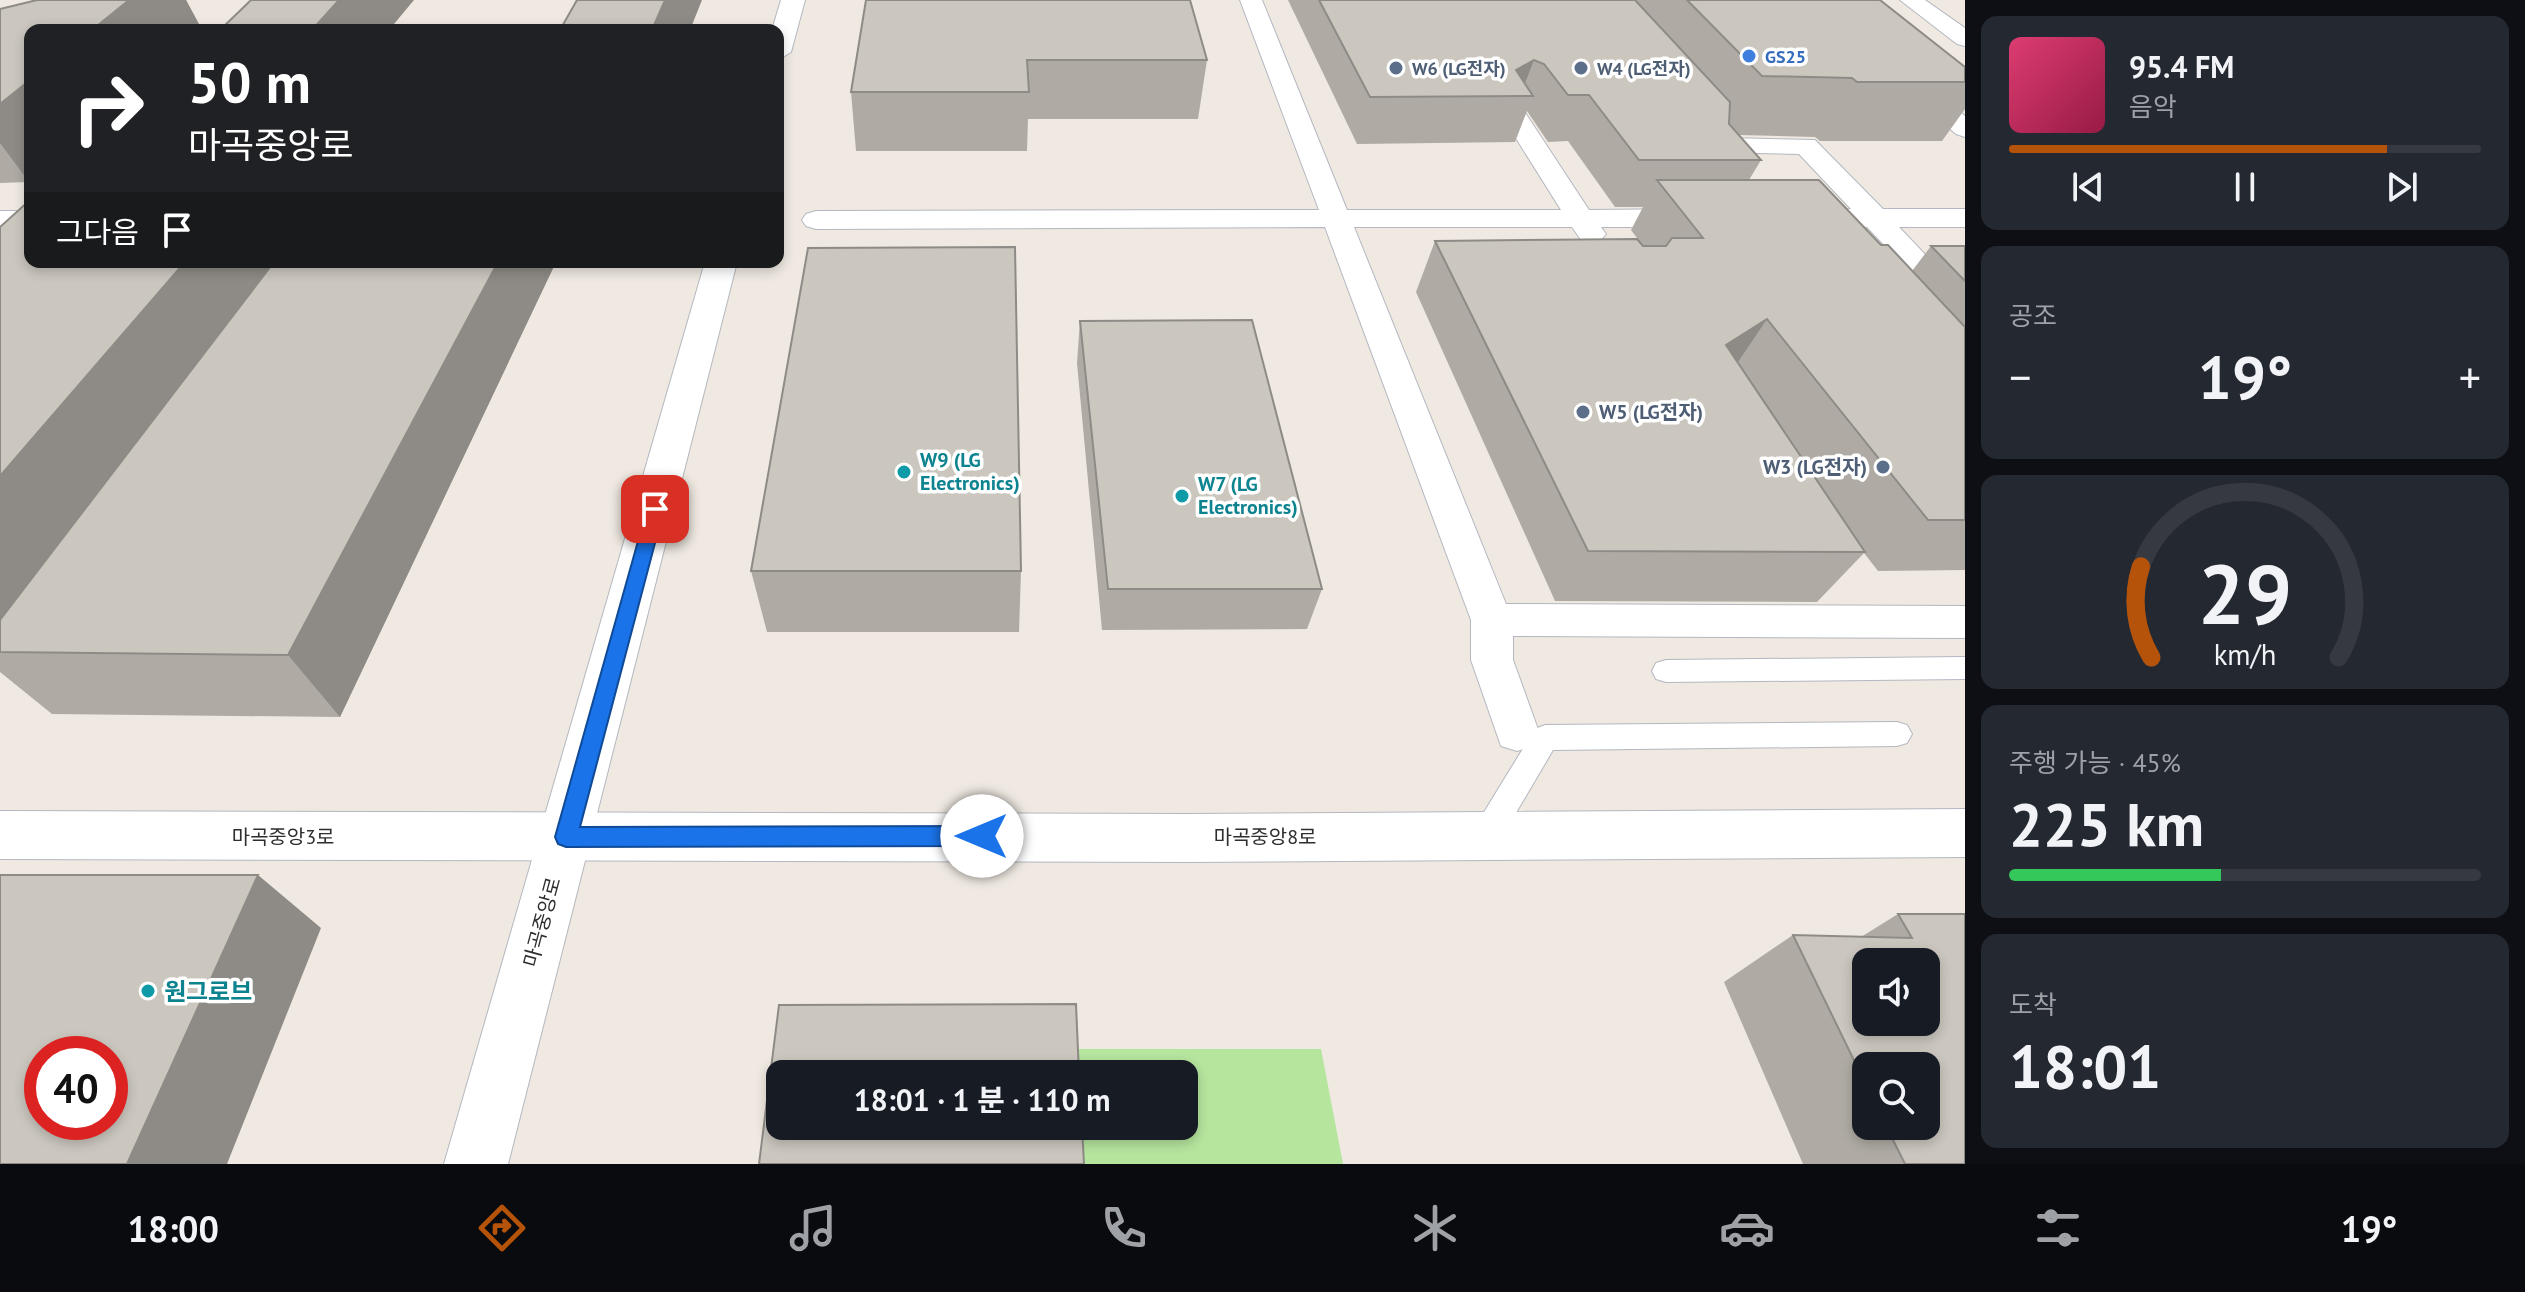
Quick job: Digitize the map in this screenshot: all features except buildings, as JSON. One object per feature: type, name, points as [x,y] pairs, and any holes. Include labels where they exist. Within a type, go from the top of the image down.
[{"type":"street","points":[[784,31],[793,0]]},
{"type":"street","points":[[1251,0],[1492,620],[1492,660],[1517,732]]},
{"type":"street","points":[[1911,0],[1965,39]]},
{"type":"street","points":[[1894,70],[1965,129]]},
{"type":"street","points":[[1691,112],[1720,158],[1806,146],[1939,285],[1892,285]]},
{"type":"street","points":[[1515,116],[1603,253]]},
{"type":"street","points":[[816,220],[1716,218]]},
{"type":"street","points":[[1776,218],[1965,218]]},
{"type":"street","points":[[0,220],[24,220]]},
{"type":"street","name":"마곡중앙로","points":[[476,1164],[719,268]]},
{"type":"street","points":[[1492,620],[1965,622]]},
{"type":"street","name":"마곡중앙8로","points":[[566,837],[1965,833]]},
{"type":"street","name":"마곡중앙3로","points":[[0,835],[566,837]]},
{"type":"lane","points":[[1666,671],[1965,668]]},
{"type":"lane","points":[[1486,835],[1545,738],[1897,734]]},
{"type":"green space","points":[[1067,1049],[1321,1049],[1343,1164],[1072,1164],[1071,1140],[1198,1140],[1198,1060],[1067,1060]]},
{"type":"place","name":"GS25","points":[[1749,56]]},
{"type":"place","name":"W6 (LG전자)","points":[[1396,68]]},
{"type":"place","name":"W4 (LG전자)","points":[[1581,68]]},
{"type":"place","name":"W5 (LG전자)","points":[[1583,412]]},
{"type":"place","name":"W3 (LG전자)","points":[[1883,467]]},
{"type":"place","name":"W9 (LG Electronics)","points":[[904,472]]},
{"type":"place","name":"W7 (LG Electronics)","points":[[1182,496]]},
{"type":"place","name":"원그로브","points":[[148,991]]},
{"type":"route","points":[[655,509],[566,837],[982,836]]}]
